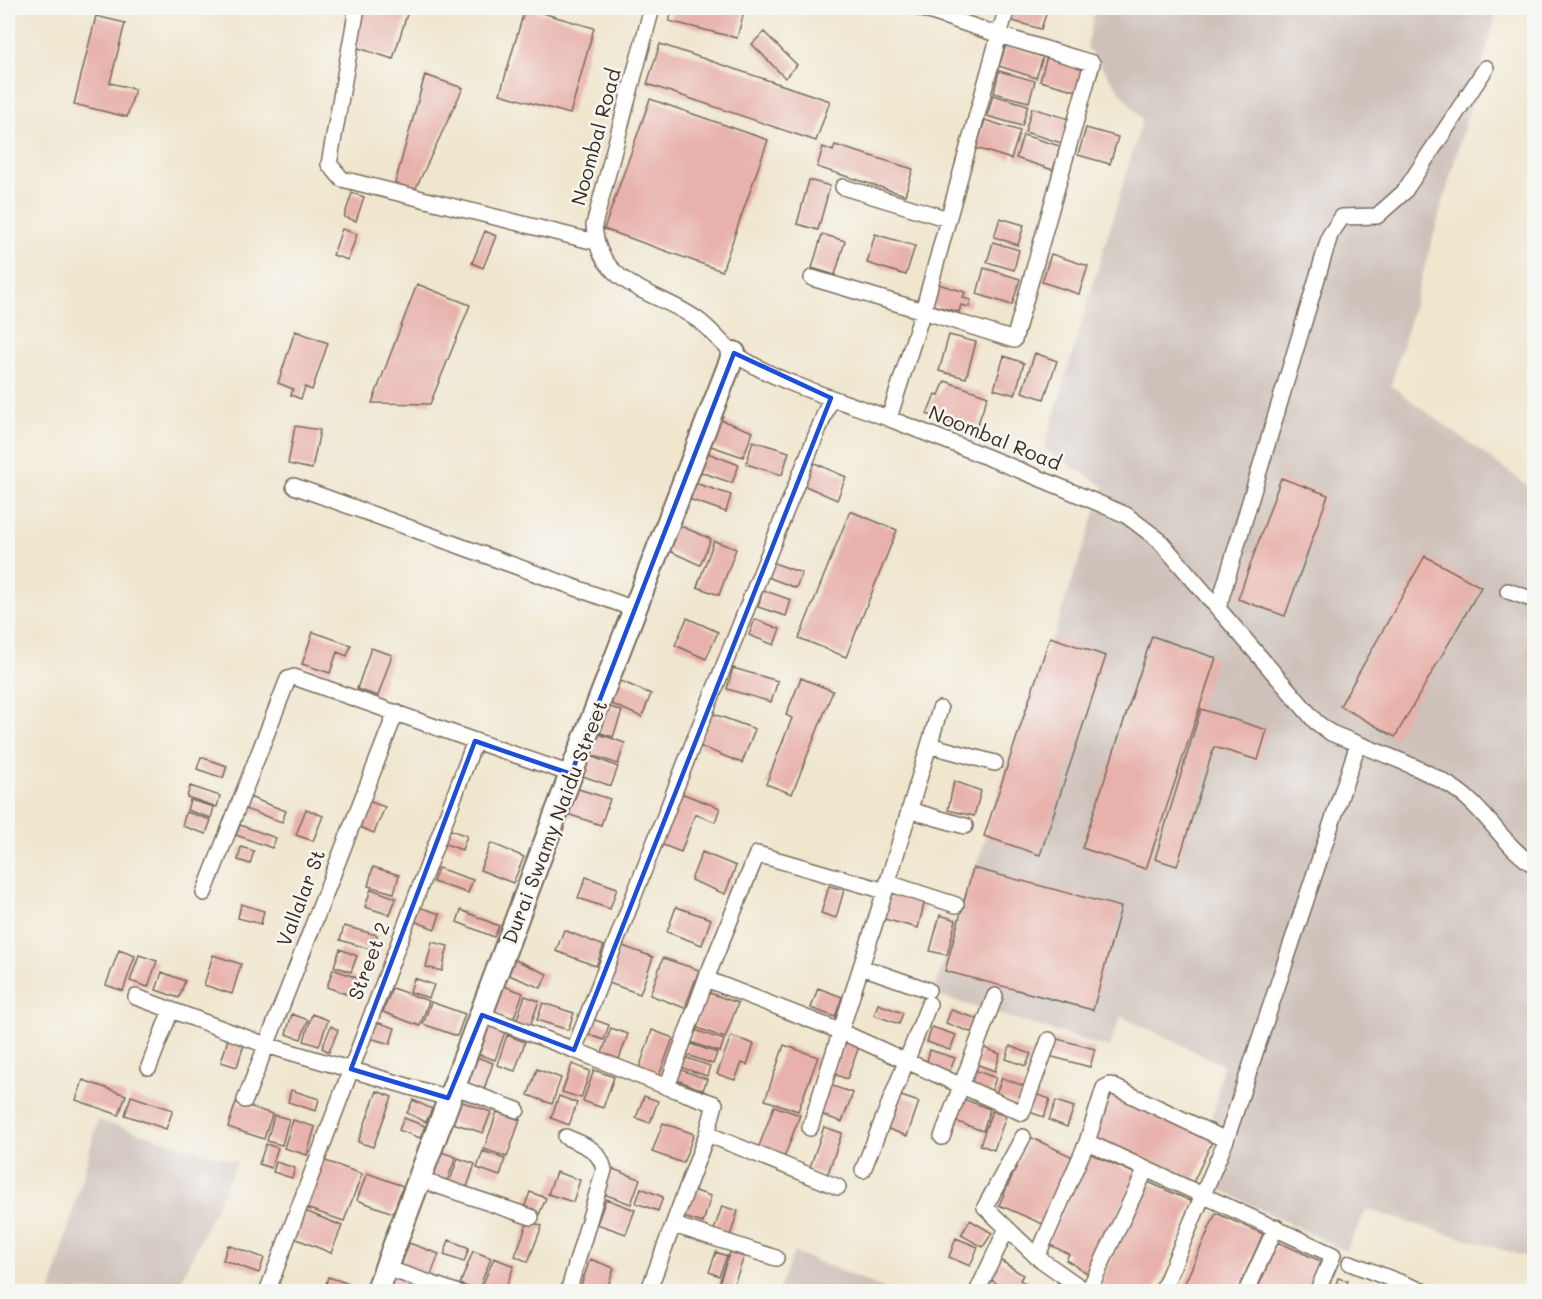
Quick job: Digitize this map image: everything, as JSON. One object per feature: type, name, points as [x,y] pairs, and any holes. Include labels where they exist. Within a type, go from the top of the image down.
[{"type":"street","points":[[357,8],[330,164],[342,180],[595,242]]},
{"type":"street","name":"Noombal Road","points":[[652,8],[594,225],[595,242],[607,265],[623,279],[698,320],[734,353],[767,372],[889,418],[1126,515],[1159,540],[1316,722],[1331,733],[1444,782],[1462,794],[1501,831],[1519,855],[1534,865]]},
{"type":"street","points":[[812,278],[1014,340],[1092,63],[920,8]]},
{"type":"street","points":[[889,418],[923,311],[1007,8]]},
{"type":"street","points":[[1218,608],[1330,235],[1342,217],[1377,216],[1404,192],[1486,68]]},
{"type":"street","points":[[843,187],[948,219]]},
{"type":"street","name":"Durai Swamy Naidu Street","points":[[377,1292],[571,774],[734,353]]},
{"type":"street","points":[[574,1050],[831,398]]},
{"type":"street","points":[[294,486],[636,610]]},
{"type":"street","points":[[1508,591],[1534,600]]},
{"type":"street","points":[[204,893],[288,679],[294,677],[571,774]]},
{"type":"street","points":[[810,1128],[842,1032],[940,709]]},
{"type":"street","name":"Vallalar St","points":[[245,1100],[396,712]]},
{"type":"street","name":"Street 2","points":[[267,1292],[475,741]]},
{"type":"street","points":[[1162,1292],[1226,1140],[1358,744]]},
{"type":"street","points":[[929,745],[995,763]]},
{"type":"street","points":[[909,810],[964,826]]},
{"type":"street","points":[[667,1087],[705,979],[757,854],[956,905]]},
{"type":"street","points":[[862,967],[928,997],[906,1061],[863,1170]]},
{"type":"street","points":[[705,979],[842,1032],[1022,1113],[1049,1040]]},
{"type":"street","points":[[942,1137],[995,996]]},
{"type":"street","points":[[136,997],[266,1045],[351,1069],[517,1110]]},
{"type":"street","points":[[149,1067],[171,1010]]},
{"type":"street","points":[[482,1015],[715,1104],[707,1134],[648,1292]]},
{"type":"street","points":[[1038,1257],[1087,1142],[1104,1088],[1110,1085],[1226,1140]]},
{"type":"street","points":[[707,1134],[838,1187]]},
{"type":"street","points":[[566,1137],[595,1151],[602,1159],[604,1170],[567,1292]]},
{"type":"street","points":[[1023,1137],[985,1207],[1038,1257],[1088,1292],[1145,1171]]},
{"type":"street","points":[[1087,1142],[1145,1171],[1205,1194],[1333,1255],[1317,1292]]},
{"type":"street","points":[[418,1179],[531,1217]]},
{"type":"street","points":[[674,1225],[776,1258]]},
{"type":"street","points":[[1246,1292],[1276,1227]]},
{"type":"street","points":[[978,1292],[1007,1228]]},
{"type":"street","points":[[1350,1263],[1425,1292]]},
{"type":"street","points":[[386,1268],[456,1292]]},
{"type":"highlighted area","points":[[734,353],[831,398],[574,1050],[482,1015],[448,1098],[351,1069],[475,741],[571,774]]},
{"type":"shaded area","points":[[1095,8],[1498,8],[1391,386],[1534,490],[1534,1259],[1367,1210],[1345,1251],[1221,1190],[1236,1138],[1211,1126],[1223,1065],[1121,1016],[1109,1048],[933,994],[1104,486],[1044,449],[1142,120],[1087,48]]},
{"type":"shaded area","points":[[98,1120],[237,1162],[176,1291],[51,1291]]},
{"type":"shaded area","points":[[794,1252],[891,1291],[778,1291]]},
{"type":"building","points":[[363,8],[409,8],[393,59],[355,47],[363,21],[359,20]]},
{"type":"building","points":[[525,8],[594,28],[570,114],[500,94]]},
{"type":"building","points":[[673,8],[745,8],[737,38],[669,21]]},
{"type":"building","points":[[1013,8],[1048,8],[1041,29],[1009,20]]},
{"type":"building","points":[[96,16],[125,23],[110,83],[135,89],[127,117],[74,104]]},
{"type":"building","points":[[764,32],[797,65],[785,78],[752,44]]},
{"type":"building","points":[[660,44],[830,101],[816,141],[647,84]]},
{"type":"building","points":[[1006,45],[1043,57],[1036,78],[999,66]]},
{"type":"building","points":[[1047,56],[1084,66],[1077,91],[1040,81]]},
{"type":"building","points":[[999,71],[1035,81],[1029,102],[994,93]]},
{"type":"building","points":[[425,75],[463,88],[415,190],[395,183]]},
{"type":"building","points":[[993,95],[1028,105],[1022,126],[987,116]]},
{"type":"building","points":[[650,99],[768,140],[722,271],[604,229]]},
{"type":"building","points":[[1032,108],[1069,119],[1062,143],[1025,132]]},
{"type":"building","points":[[985,120],[1020,131],[1011,159],[976,148]]},
{"type":"building","points":[[1086,128],[1118,137],[1110,164],[1078,155]]},
{"type":"building","points":[[1023,135],[1060,146],[1053,170],[1016,158]]},
{"type":"building","points":[[835,145],[913,169],[905,195],[817,167],[823,147],[833,151]]},
{"type":"building","points":[[809,180],[830,186],[818,230],[797,224]]},
{"type":"building","points":[[352,193],[364,197],[356,221],[344,217]]},
{"type":"building","points":[[1000,218],[1024,225],[1018,245],[994,237]]},
{"type":"building","points":[[342,229],[357,234],[348,260],[333,255]]},
{"type":"building","points":[[485,231],[496,236],[483,268],[472,263]]},
{"type":"building","points":[[822,234],[845,241],[835,275],[812,268]]},
{"type":"building","points":[[875,234],[915,246],[906,275],[867,263]]},
{"type":"building","points":[[993,242],[1019,250],[1014,270],[987,262]]},
{"type":"building","points":[[1051,254],[1088,266],[1079,294],[1042,282]]},
{"type":"building","points":[[984,268],[1020,279],[1012,305],[977,294]]},
{"type":"building","points":[[417,284],[470,305],[430,404],[372,403]]},
{"type":"building","points":[[938,284],[965,292],[963,298],[971,300],[969,307],[961,305],[959,312],[932,305]]},
{"type":"building","points":[[295,331],[328,343],[312,390],[305,387],[301,399],[291,395],[293,389],[278,383]]},
{"type":"building","points":[[949,335],[976,342],[966,378],[939,371]]},
{"type":"building","points":[[1035,353],[1057,361],[1044,399],[1022,392]]},
{"type":"building","points":[[1004,356],[1024,363],[1015,395],[994,389]]},
{"type":"building","points":[[945,381],[988,396],[975,431],[927,414],[935,394],[939,395]]},
{"type":"building","points":[[718,419],[753,432],[743,457],[708,445]]},
{"type":"building","points":[[295,426],[320,430],[312,469],[288,464]]},
{"type":"building","points":[[753,441],[789,452],[782,475],[746,464]]},
{"type":"building","points":[[705,452],[739,465],[732,483],[698,471]]},
{"type":"building","points":[[810,461],[846,477],[837,500],[801,484]]},
{"type":"building","points":[[1281,478],[1328,495],[1285,616],[1238,599]]},
{"type":"building","points":[[692,482],[731,495],[726,512],[686,498]]},
{"type":"building","points":[[850,511],[897,530],[846,657],[799,638]]},
{"type":"building","points":[[676,524],[711,539],[700,565],[665,549]]},
{"type":"building","points":[[714,541],[736,549],[719,595],[697,587]]},
{"type":"building","points":[[1425,556],[1481,587],[1395,737],[1340,706]]},
{"type":"building","points":[[771,562],[802,573],[796,588],[765,576]]},
{"type":"building","points":[[763,590],[791,600],[786,616],[758,607]]},
{"type":"building","points":[[687,618],[718,632],[706,659],[675,645]]},
{"type":"building","points":[[755,619],[780,629],[774,645],[749,635]]},
{"type":"building","points":[[313,632],[351,645],[347,656],[337,652],[330,673],[302,664]]},
{"type":"building","points":[[1152,636],[1216,658],[1146,869],[1082,848]]},
{"type":"building","points":[[1534,636],[1534,659],[1525,654]]},
{"type":"building","points":[[1050,637],[1106,656],[1040,855],[984,836]]},
{"type":"building","points":[[371,648],[392,655],[378,696],[357,689]]},
{"type":"building","points":[[733,668],[778,681],[771,702],[727,689]]},
{"type":"building","points":[[801,678],[833,691],[792,794],[766,784],[792,718],[786,715]]},
{"type":"building","points":[[616,679],[651,694],[642,717],[607,702]]},
{"type":"building","points":[[604,705],[622,711],[613,737],[595,731]]},
{"type":"building","points":[[1201,709],[1267,730],[1258,760],[1214,747],[1177,866],[1155,859]]},
{"type":"building","points":[[711,713],[755,729],[742,763],[699,746]]},
{"type":"building","points":[[596,733],[625,743],[618,764],[589,754]]},
{"type":"building","points":[[588,755],[618,767],[611,786],[580,775]]},
{"type":"building","points":[[201,757],[227,766],[223,778],[197,769]]},
{"type":"building","points":[[954,781],[981,791],[974,816],[948,810]]},
{"type":"building","points":[[190,786],[220,796],[217,807],[187,797]]},
{"type":"building","points":[[572,787],[610,799],[601,825],[564,813]]},
{"type":"building","points":[[678,792],[720,808],[715,822],[695,814],[681,852],[658,843]]},
{"type":"building","points":[[249,797],[286,811],[282,822],[245,809]]},
{"type":"building","points":[[190,800],[214,807],[211,818],[187,810]]},
{"type":"building","points":[[365,800],[385,807],[374,833],[355,825]]},
{"type":"building","points":[[306,809],[323,816],[313,841],[296,835]]},
{"type":"building","points":[[186,812],[211,820],[206,834],[182,826]]},
{"type":"building","points":[[240,825],[276,838],[272,848],[236,835]]},
{"type":"building","points":[[448,829],[467,836],[462,850],[443,843]]},
{"type":"building","points":[[491,843],[524,857],[513,883],[480,870]]},
{"type":"building","points":[[241,847],[254,851],[250,864],[238,860]]},
{"type":"building","points":[[702,852],[736,866],[725,894],[691,880]]},
{"type":"building","points":[[373,867],[399,875],[394,893],[368,886]]},
{"type":"building","points":[[438,868],[473,880],[468,893],[433,882]]},
{"type":"building","points":[[973,868],[1121,907],[1093,1010],[945,971]]},
{"type":"building","points":[[586,877],[617,888],[610,909],[578,898]]},
{"type":"building","points":[[829,886],[844,890],[836,918],[821,913]]},
{"type":"building","points":[[371,889],[396,898],[390,915],[365,907]]},
{"type":"building","points":[[892,891],[925,900],[918,928],[884,919]]},
{"type":"building","points":[[241,904],[264,911],[261,924],[238,918]]},
{"type":"building","points":[[416,906],[440,914],[435,929],[411,920]]},
{"type":"building","points":[[676,907],[711,919],[702,945],[667,932]]},
{"type":"building","points":[[461,910],[499,926],[494,937],[457,922]]},
{"type":"building","points":[[940,915],[956,920],[947,955],[930,951]]},
{"type":"building","points":[[344,926],[377,935],[373,950],[340,940]]},
{"type":"building","points":[[564,930],[604,946],[596,966],[556,951]]},
{"type":"building","points":[[432,942],[448,946],[442,971],[426,967]]},
{"type":"building","points":[[620,945],[653,957],[640,994],[606,982]]},
{"type":"building","points":[[340,949],[357,956],[351,972],[334,966]]},
{"type":"building","points":[[119,950],[135,956],[123,991],[106,985]]},
{"type":"building","points":[[139,955],[157,961],[148,987],[130,981]]},
{"type":"building","points":[[213,955],[241,964],[232,994],[204,985]]},
{"type":"building","points":[[511,958],[547,974],[541,988],[504,973]]},
{"type":"building","points":[[663,958],[699,970],[685,1008],[650,995]]},
{"type":"building","points":[[333,969],[357,978],[351,996],[327,987]]},
{"type":"building","points":[[162,972],[185,981],[179,998],[156,990]]},
{"type":"building","points":[[414,978],[434,985],[429,998],[410,992]]},
{"type":"building","points":[[501,985],[523,993],[513,1020],[491,1011]]},
{"type":"building","points":[[392,988],[429,1001],[420,1026],[383,1012]]},
{"type":"building","points":[[818,988],[842,997],[835,1017],[811,1008]]},
{"type":"building","points":[[707,992],[738,1003],[725,1038],[695,1027]]},
{"type":"building","points":[[525,996],[539,1001],[529,1029],[515,1024]]},
{"type":"building","points":[[431,1002],[465,1014],[457,1036],[423,1024]]},
{"type":"building","points":[[543,1003],[574,1013],[568,1030],[537,1020]]},
{"type":"building","points":[[878,1004],[903,1013],[899,1024],[874,1015]]},
{"type":"building","points":[[951,1010],[978,1019],[973,1033],[946,1023]]},
{"type":"building","points":[[292,1014],[308,1020],[301,1039],[286,1034]]},
{"type":"building","points":[[312,1014],[328,1020],[319,1046],[304,1041]]},
{"type":"building","points":[[592,1019],[609,1025],[604,1040],[587,1034]]},
{"type":"building","points":[[376,1022],[395,1028],[390,1044],[370,1038]]},
{"type":"building","points":[[487,1025],[505,1032],[495,1060],[477,1054]]},
{"type":"building","points":[[331,1026],[338,1030],[329,1052],[322,1048]]},
{"type":"building","points":[[932,1027],[956,1035],[950,1050],[927,1042]]},
{"type":"building","points":[[611,1028],[628,1034],[619,1059],[602,1053]]},
{"type":"building","points":[[652,1030],[673,1038],[659,1076],[639,1069]]},
{"type":"building","points":[[695,1030],[724,1040],[720,1052],[690,1042]]},
{"type":"building","points":[[507,1035],[525,1042],[515,1071],[497,1065]]},
{"type":"building","points":[[229,1036],[245,1041],[237,1067],[221,1062]]},
{"type":"building","points":[[731,1036],[754,1044],[747,1065],[742,1063],[735,1080],[717,1074]]},
{"type":"building","points":[[1054,1038],[1095,1049],[1090,1067],[1049,1056]]},
{"type":"building","points":[[847,1039],[860,1044],[847,1079],[834,1074]]},
{"type":"building","points":[[688,1043],[717,1053],[713,1064],[684,1054]]},
{"type":"building","points":[[784,1045],[818,1057],[798,1111],[765,1100]]},
{"type":"building","points":[[1010,1046],[1031,1054],[1026,1066],[1006,1059]]},
{"type":"building","points":[[982,1047],[1000,1054],[995,1071],[976,1064]]},
{"type":"building","points":[[930,1050],[955,1058],[948,1076],[926,1065]]},
{"type":"building","points":[[474,1056],[493,1063],[483,1092],[464,1085]]},
{"type":"building","points":[[684,1057],[710,1066],[707,1076],[680,1067]]},
{"type":"building","points":[[572,1064],[590,1071],[581,1098],[562,1092]]},
{"type":"building","points":[[537,1069],[561,1078],[552,1104],[528,1095]]},
{"type":"building","points":[[594,1070],[614,1077],[603,1108],[583,1101]]},
{"type":"building","points":[[681,1070],[707,1079],[703,1090],[677,1080]]},
{"type":"building","points":[[974,1070],[996,1078],[990,1094],[968,1086]]},
{"type":"building","points":[[1002,1078],[1024,1086],[1017,1104],[995,1096]]},
{"type":"building","points":[[83,1080],[126,1095],[119,1115],[76,1100]]},
{"type":"building","points":[[827,1084],[853,1093],[842,1122],[817,1113]]},
{"type":"building","points":[[291,1090],[319,1099],[316,1111],[288,1102]]},
{"type":"building","points":[[377,1091],[392,1097],[373,1147],[358,1142]]},
{"type":"building","points":[[1113,1091],[1214,1137],[1192,1185],[1092,1139]]},
{"type":"building","points":[[895,1094],[919,1102],[907,1136],[883,1127]]},
{"type":"building","points":[[1035,1094],[1050,1099],[1044,1117],[1029,1112]]},
{"type":"building","points":[[131,1096],[173,1110],[166,1129],[125,1115]]},
{"type":"building","points":[[559,1096],[577,1103],[569,1125],[551,1118]]},
{"type":"building","points":[[644,1096],[658,1101],[650,1123],[636,1118]]},
{"type":"building","points":[[963,1099],[990,1109],[983,1131],[955,1121]]},
{"type":"building","points":[[413,1100],[432,1109],[426,1122],[407,1113]]},
{"type":"building","points":[[457,1100],[491,1112],[483,1133],[450,1122]]},
{"type":"building","points":[[1056,1101],[1074,1107],[1067,1127],[1049,1120]]},
{"type":"building","points":[[236,1102],[272,1114],[264,1139],[228,1127]]},
{"type":"building","points":[[774,1106],[800,1115],[784,1158],[758,1149]]},
{"type":"building","points":[[992,1111],[1006,1116],[994,1150],[980,1145]]},
{"type":"building","points":[[497,1112],[520,1120],[507,1157],[484,1149]]},
{"type":"building","points":[[274,1115],[289,1119],[282,1145],[267,1141]]},
{"type":"building","points":[[404,1118],[425,1126],[420,1138],[399,1130]]},
{"type":"building","points":[[293,1120],[315,1127],[307,1155],[284,1148]]},
{"type":"building","points":[[663,1123],[694,1134],[683,1163],[652,1152]]},
{"type":"building","points":[[824,1127],[842,1133],[827,1176],[809,1170]]},
{"type":"building","points":[[1030,1137],[1075,1158],[1045,1225],[999,1205]]},
{"type":"building","points":[[266,1144],[278,1148],[271,1168],[259,1164]]},
{"type":"building","points":[[438,1151],[456,1157],[446,1184],[429,1178]]},
{"type":"building","points":[[483,1151],[505,1159],[500,1176],[477,1168]]},
{"type":"building","points":[[1089,1153],[1136,1174],[1090,1275],[1066,1260],[1069,1254],[1048,1244]]},
{"type":"building","points":[[458,1158],[475,1164],[466,1190],[449,1184]]},
{"type":"building","points":[[323,1160],[362,1174],[344,1221],[306,1208]]},
{"type":"building","points":[[276,1162],[295,1168],[292,1178],[273,1172]]},
{"type":"building","points":[[610,1168],[640,1179],[631,1204],[601,1193]]},
{"type":"building","points":[[556,1172],[580,1180],[573,1202],[548,1194]]},
{"type":"building","points":[[367,1173],[403,1186],[393,1213],[357,1200]]},
{"type":"building","points":[[1146,1181],[1193,1202],[1153,1292],[1117,1292],[1100,1284]]},
{"type":"building","points":[[641,1188],[663,1197],[658,1211],[636,1203]]},
{"type":"building","points":[[692,1190],[711,1196],[703,1223],[684,1217]]},
{"type":"building","points":[[530,1192],[546,1198],[538,1217],[523,1211]]},
{"type":"building","points":[[606,1199],[635,1210],[626,1234],[597,1224]]},
{"type":"building","points":[[722,1206],[738,1211],[730,1236],[714,1230]]},
{"type":"building","points":[[303,1210],[342,1226],[331,1253],[292,1237]]},
{"type":"building","points":[[1216,1213],[1263,1234],[1237,1292],[1181,1292]]},
{"type":"building","points":[[970,1220],[992,1233],[983,1247],[961,1235]]},
{"type":"building","points":[[528,1221],[542,1226],[528,1262],[515,1256]]},
{"type":"building","points":[[956,1238],[978,1247],[970,1266],[949,1257]]},
{"type":"building","points":[[449,1240],[469,1248],[464,1262],[444,1255]]},
{"type":"building","points":[[1278,1242],[1325,1263],[1313,1292],[1256,1292]]},
{"type":"building","points":[[409,1243],[439,1254],[430,1277],[401,1266]]},
{"type":"building","points":[[228,1245],[264,1258],[259,1273],[223,1260]]},
{"type":"building","points":[[473,1251],[491,1258],[478,1291],[460,1284]]},
{"type":"building","points":[[716,1252],[727,1256],[719,1276],[709,1272]]},
{"type":"building","points":[[730,1252],[744,1257],[731,1292],[723,1292],[717,1289]]},
{"type":"building","points":[[494,1258],[514,1266],[504,1292],[483,1284]]},
{"type":"building","points":[[590,1259],[614,1268],[606,1292],[579,1291]]},
{"type":"building","points":[[1000,1260],[1023,1275],[1020,1280],[1039,1292],[1003,1292],[1005,1289],[988,1278]]},
{"type":"building","points":[[390,1276],[411,1284],[408,1292],[385,1292]]},
{"type":"building","points":[[328,1277],[350,1284],[347,1292],[324,1292]]},
{"type":"building","points":[[1338,1278],[1348,1281],[1344,1291],[1335,1288]]},
{"type":"building","points":[[1058,1282],[1071,1292],[1051,1292]]}]
